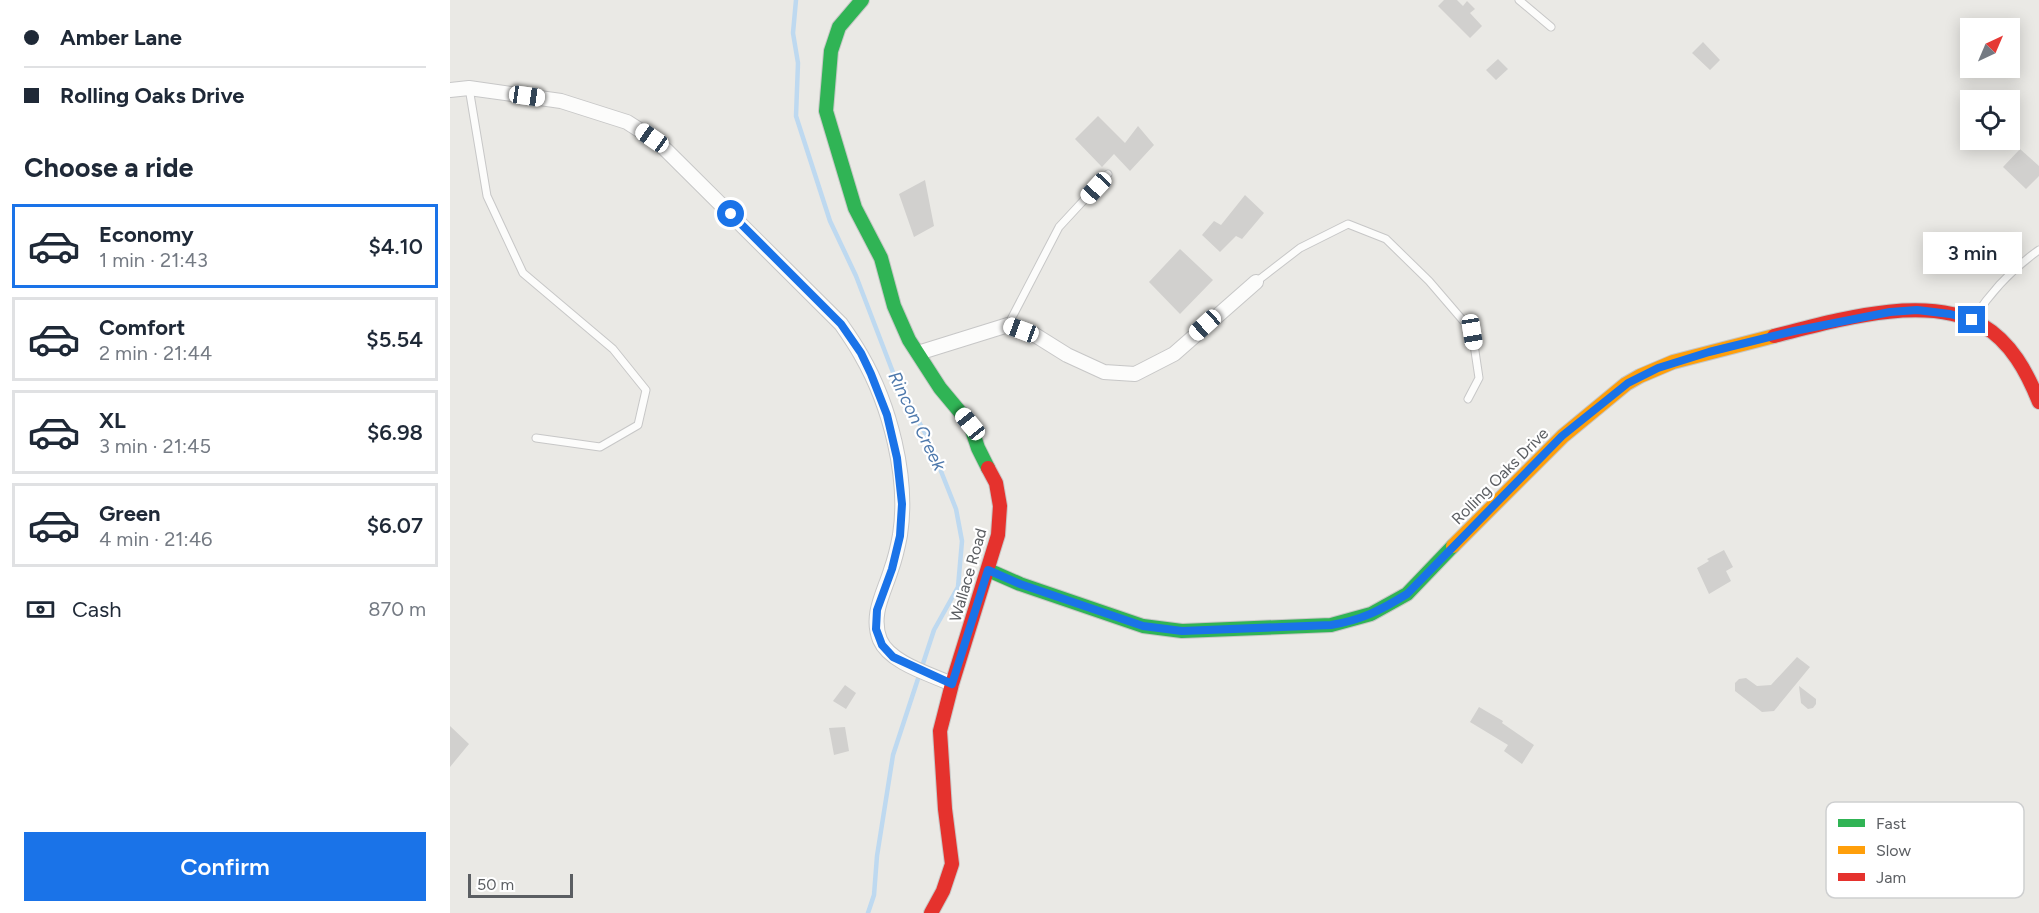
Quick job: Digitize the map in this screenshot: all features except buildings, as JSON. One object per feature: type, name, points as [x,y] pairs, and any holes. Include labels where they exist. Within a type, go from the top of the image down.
[{"type":"street","name":"Wallace Road","points":[[862,0],[840,27],[831,51],[826,111],[855,208],[881,258],[894,306],[909,340],[940,388],[970,424],[978,448],[996,483],[1000,506],[998,535],[952,684],[940,731],[945,809],[952,864],[943,891],[932,913]]},
{"type":"street","points":[[450,90],[470,88],[561,101],[612,116],[640,129],[666,150],[841,324],[861,353],[871,374],[887,415],[897,458],[902,504],[901,528],[892,569],[877,610],[876,629],[882,645],[893,657],[952,684]]},
{"type":"street","points":[[918,353],[1008,325],[1035,335],[1067,355],[1104,372],[1135,374],[1173,354],[1256,282]]},
{"type":"street","name":"Rolling Oaks Drive","points":[[988,570],[1020,584],[1143,626],[1182,631],[1331,625],[1352,621],[1379,611],[1407,594],[1562,436],[1628,383],[1658,368],[1709,352],[1784,333],[1890,312],[1917,310],[1950,314],[1972,320],[1997,335],[2021,363],[2039,402]]},
{"type":"lane","points":[[1519,0],[1551,27]]},
{"type":"lane","points":[[470,88],[487,196],[523,273],[613,349],[646,390],[638,425],[600,447],[536,438]]},
{"type":"lane","points":[[1008,325],[1059,227],[1108,174]]},
{"type":"lane","points":[[1256,282],[1300,248],[1348,224],[1386,239],[1429,281],[1472,332],[1479,378],[1468,399]]},
{"type":"lane","points":[[1972,320],[1991,292],[2015,267],[2039,250]]},
{"type":"waterway","name":"Rincon Creek","points":[[796,0],[793,33],[798,63],[796,116],[830,221],[856,276],[899,388],[927,436],[956,509],[962,541],[958,587],[934,630],[893,755],[877,856],[874,895],[868,913]]},
{"type":"traffic: fast","points":[[862,0],[839,27],[831,51],[826,111],[855,208],[881,258],[894,306],[909,340],[940,388],[970,424],[988,468]]},
{"type":"traffic: fast","points":[[988,570],[1020,584],[1143,626],[1182,631],[1331,625],[1371,614],[1407,594],[1453,546]]},
{"type":"traffic: slow","points":[[1453,546],[1563,436],[1626,384],[1673,362],[1774,336]]},
{"type":"traffic: jam","points":[[1774,336],[1851,317],[1879,313],[1907,310],[1934,311],[1959,316],[1982,325],[2010,349],[2023,369],[2039,402]]},
{"type":"traffic: jam","points":[[931,913],[943,891],[952,864],[945,809],[940,731],[952,684],[998,535],[1000,506],[996,483],[988,468]]},
{"type":"route","points":[[731,214],[841,324],[861,353],[871,374],[887,415],[901,480],[902,504],[900,536],[892,569],[877,610],[876,629],[882,645],[893,657],[952,684],[988,570],[1020,584],[1143,626],[1182,631],[1331,625],[1352,621],[1379,611],[1407,594],[1562,436],[1628,383],[1658,368],[1709,352],[1794,331],[1890,312],[1917,310],[1950,314],[1972,320]]}]
